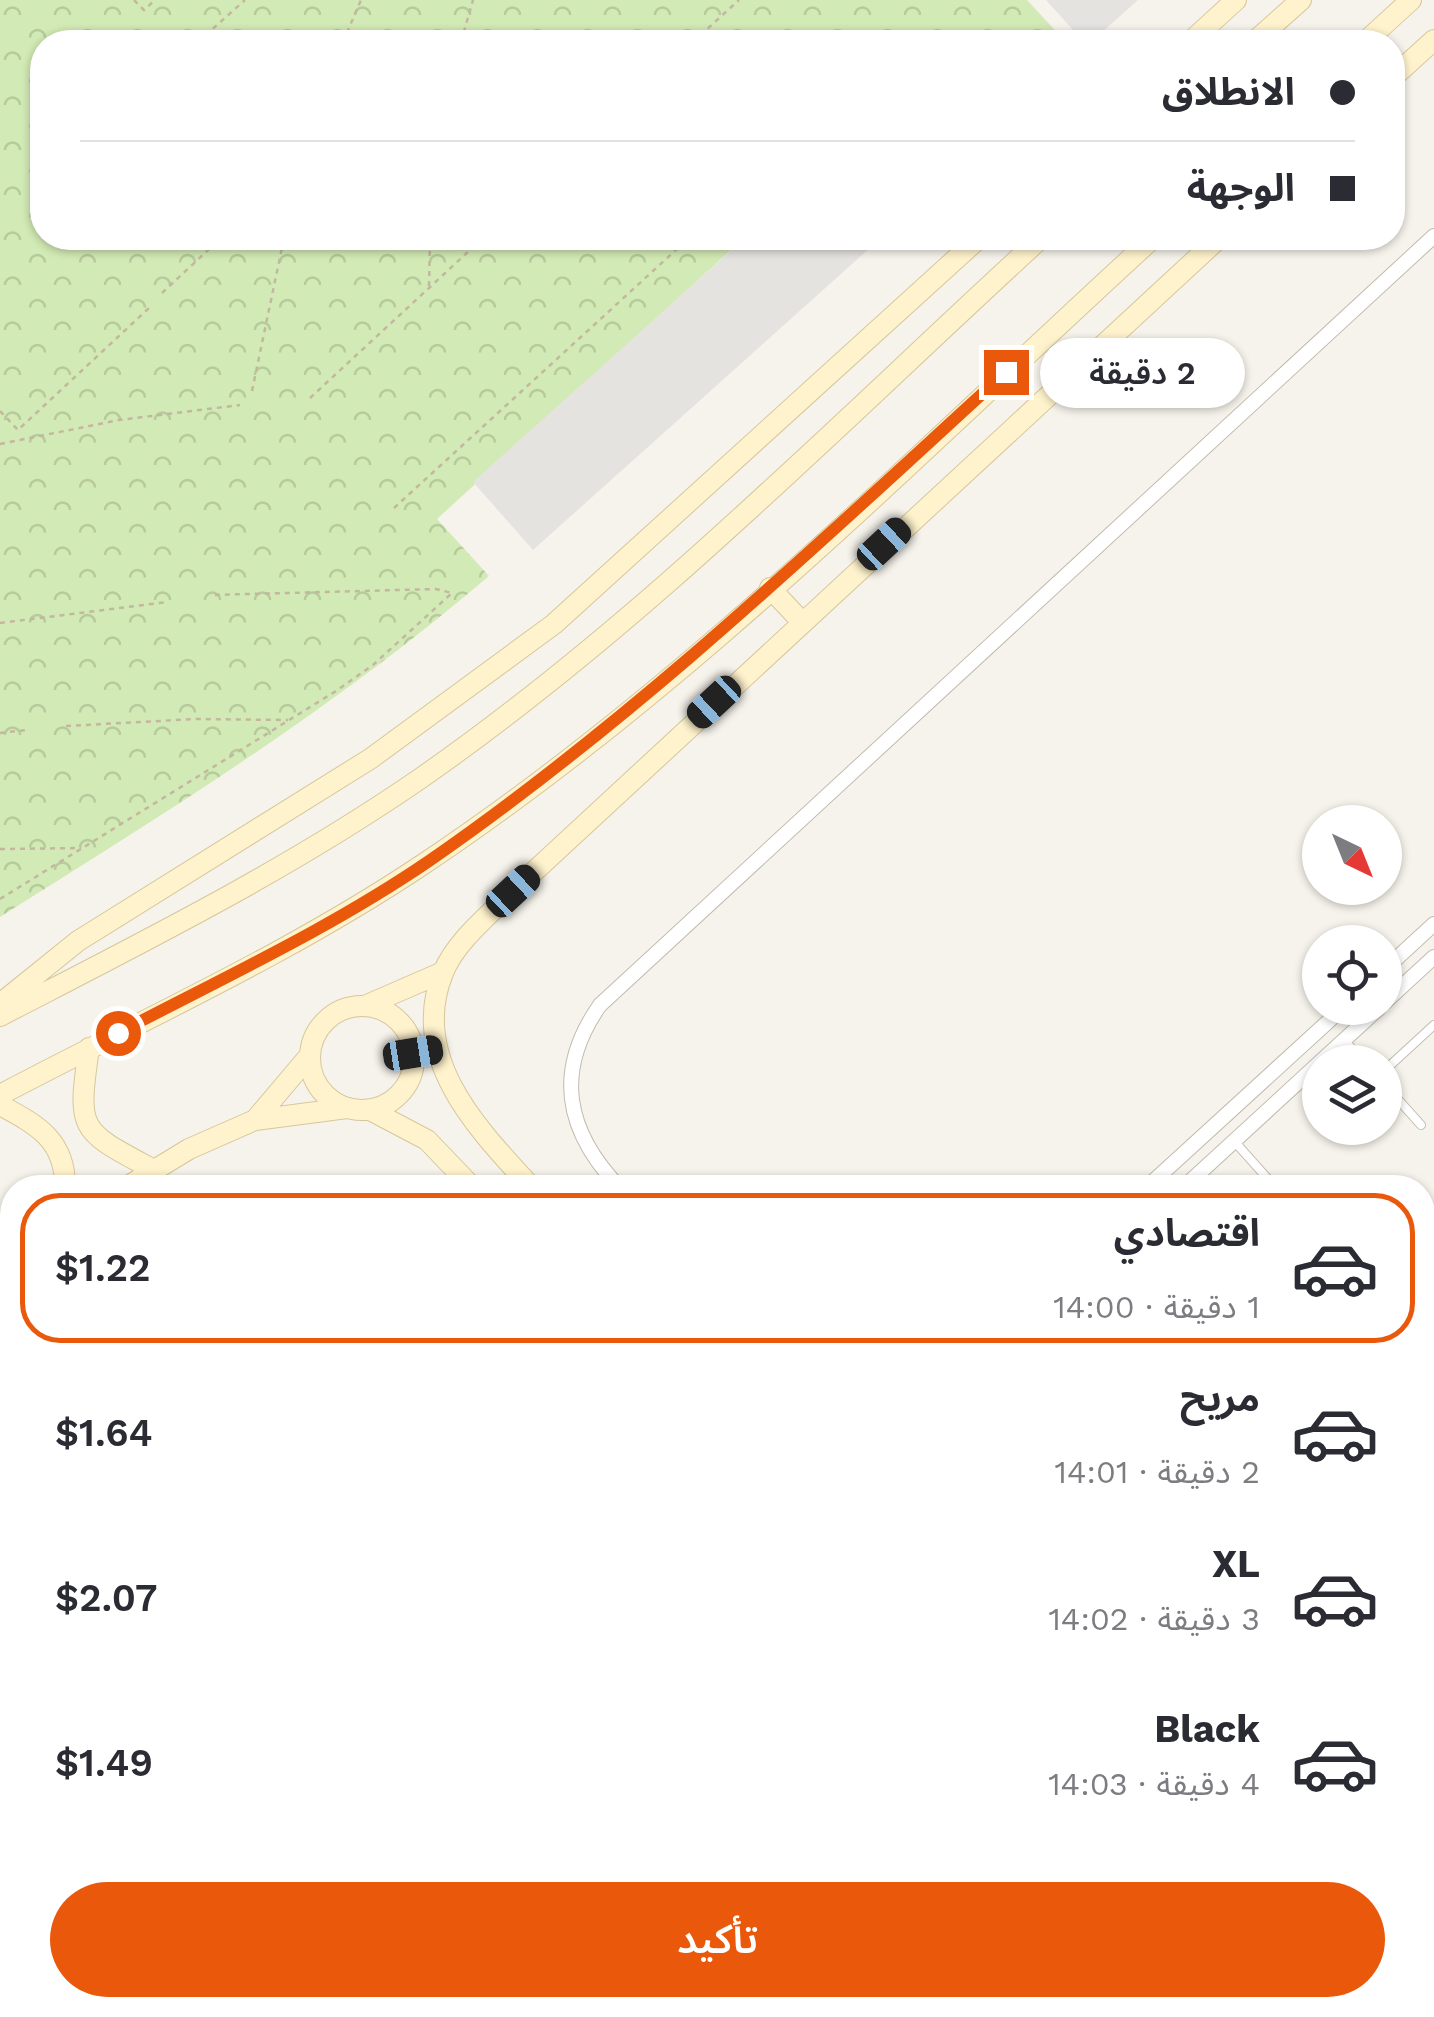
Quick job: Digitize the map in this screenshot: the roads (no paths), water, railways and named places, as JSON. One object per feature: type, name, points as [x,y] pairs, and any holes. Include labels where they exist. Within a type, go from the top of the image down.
[{"type":"street","points":[[1203,30],[1236,0]]},
{"type":"street","points":[[1267,30],[1301,0]]},
{"type":"street","points":[[1378,30],[1411,0]]},
{"type":"street","points":[[1405,66],[1434,40]]},
{"type":"street","points":[[609,1175],[586,1148],[572,1102],[576,1052],[600,1005],[1434,236]]},
{"type":"street","points":[[0,1004],[90,932],[338,780],[539,636],[640,550],[966,250]]},
{"type":"street","points":[[0,1016],[290,862],[362,818],[484,732],[657,590],[1028,250]]},
{"type":"street","points":[[0,1095],[279,952],[426,862],[571,757],[770,588],[1139,250]]},
{"type":"street","points":[[255,1120],[310,1055],[316,1033],[332,1016],[443,972],[503,900],[1205,250]]},
{"type":"street","points":[[770,588],[801,621]]},
{"type":"street","points":[[1402,953],[1434,924]]},
{"type":"street","points":[[1402,986],[1434,957]]},
{"type":"street","points":[[443,972],[437,998],[438,1049],[456,1098],[520,1175]]},
{"type":"street","points":[[365,1006],[397,1019],[410,1038],[413,1053],[412,1073],[400,1093],[370,1110]]},
{"type":"street","points":[[1160,1175],[1324,1025]]},
{"type":"street","points":[[1197,1175],[1360,1025]]},
{"type":"street","points":[[89,1048],[82,1105],[86,1124],[97,1138],[152,1169]]},
{"type":"street","points":[[413,1053],[438,1049]]},
{"type":"street","points":[[310,1055],[319,1088],[347,1108]]},
{"type":"street","points":[[0,1105],[51,1137],[62,1156],[64,1175]]},
{"type":"street","points":[[143,1175],[255,1120],[347,1108],[370,1110],[427,1140],[461,1175]]},
{"type":"lane","points":[[1402,1054],[1434,1025]]},
{"type":"lane","points":[[1344,1040],[1349,1045]]},
{"type":"lane","points":[[1402,1104],[1421,1125]]},
{"type":"lane","points":[[1234,1140],[1265,1175]]}]
